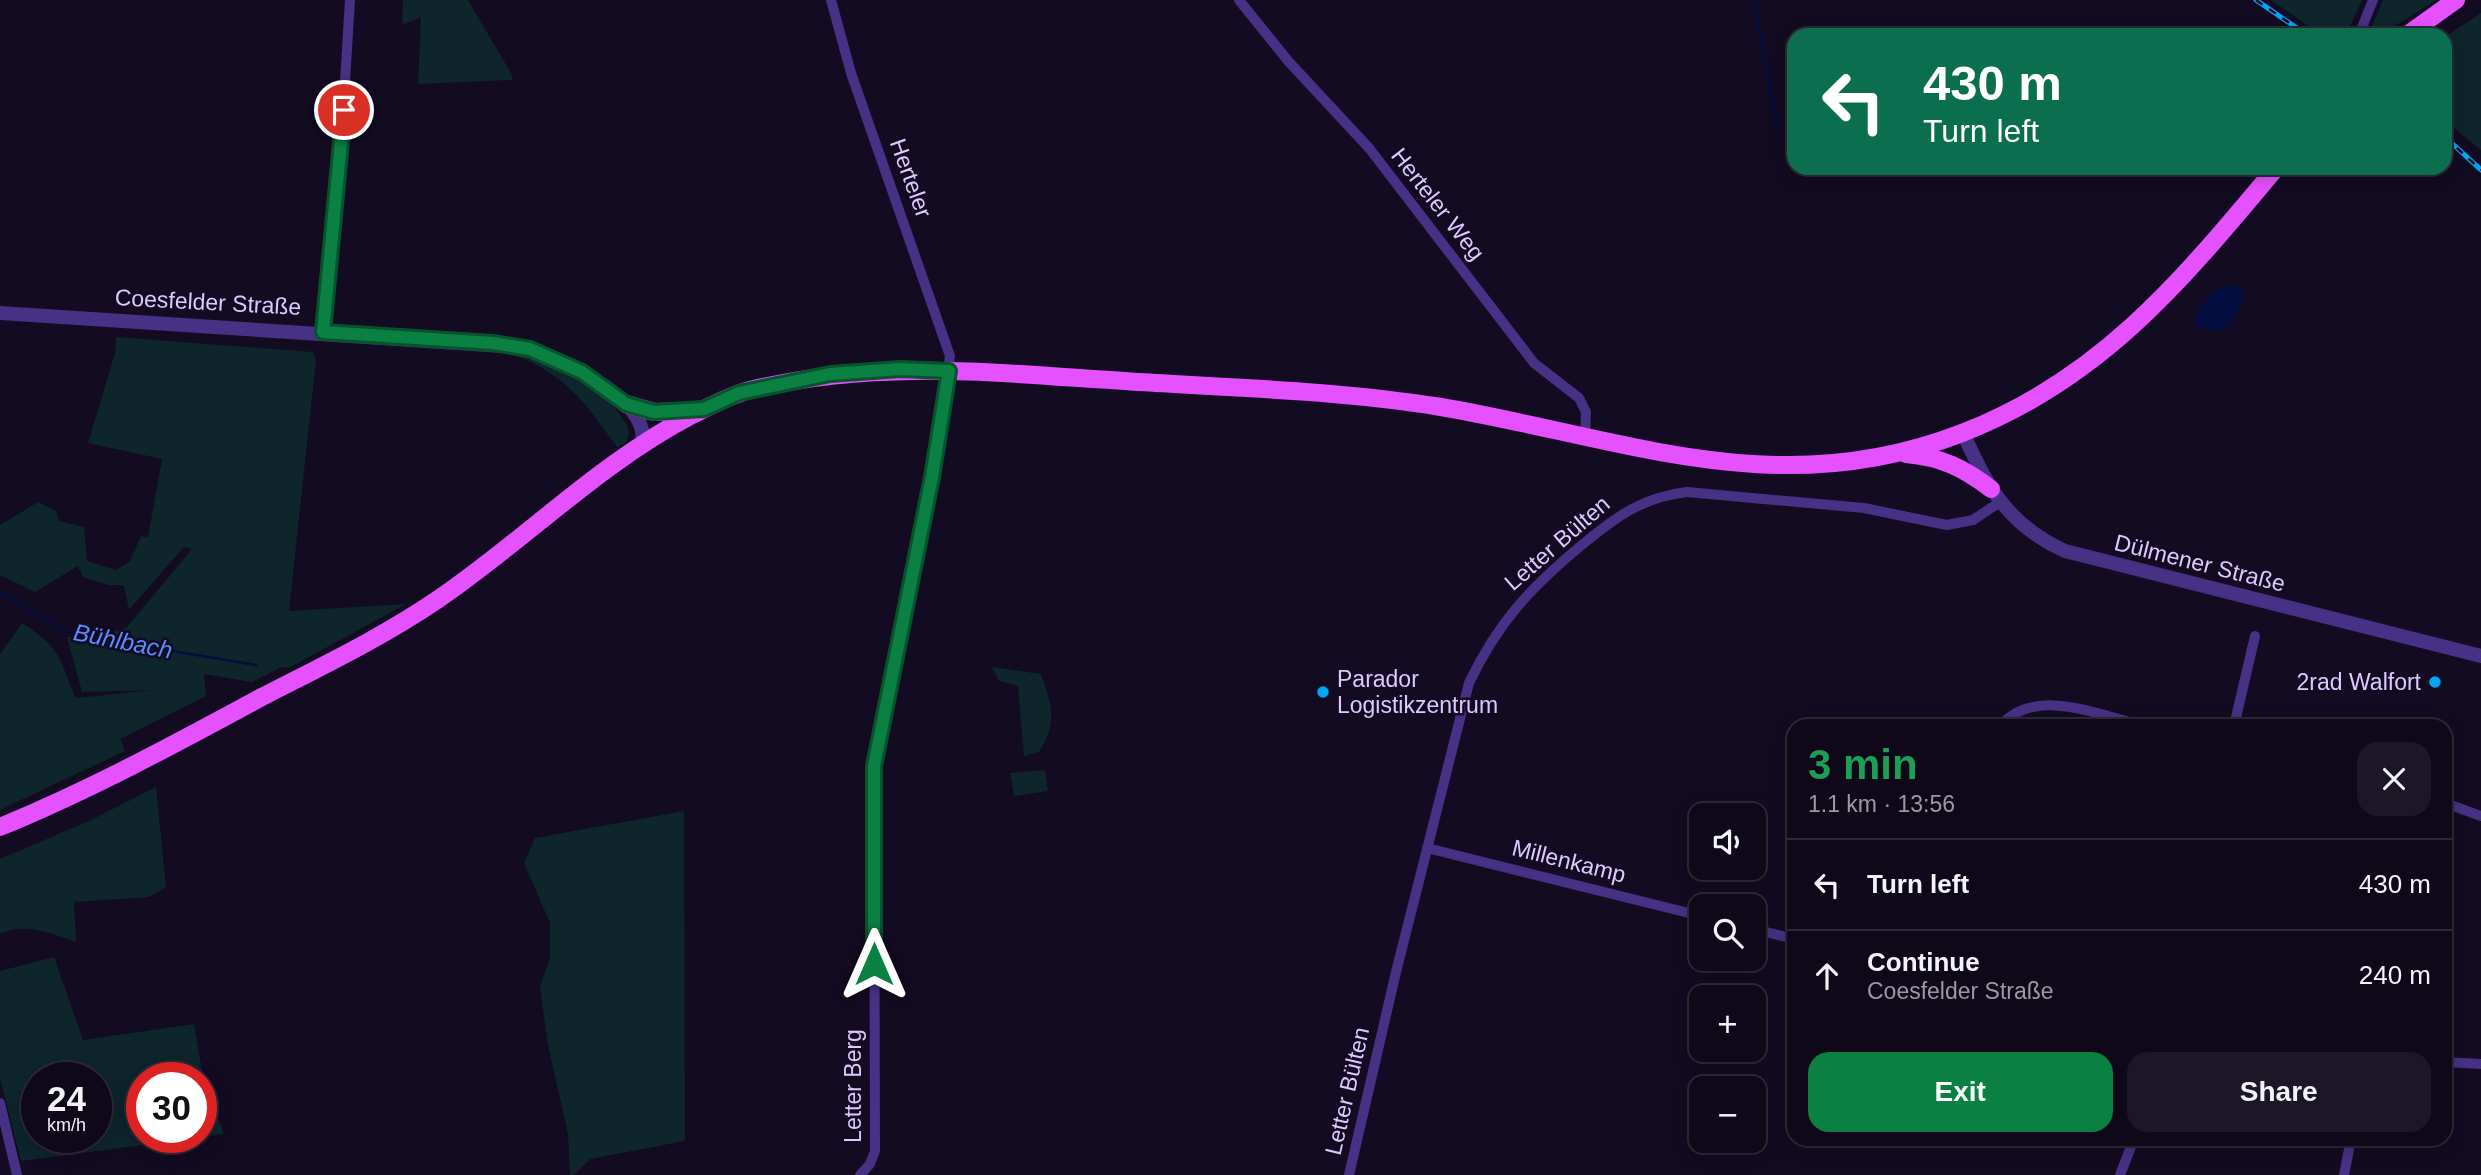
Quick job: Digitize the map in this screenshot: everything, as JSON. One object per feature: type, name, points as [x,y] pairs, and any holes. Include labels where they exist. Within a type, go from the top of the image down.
[{"type":"main road","points":[[2417,28],[2456,0]]},
{"type":"main road","points":[[0,827],[133,765],[402,622],[480,569],[621,458],[704,409],[739,393],[820,376],[900,369],[1356,396],[1459,410],[1691,459],[1763,466],[1823,466],[1899,453],[1963,433],[2026,404],[2114,345],[2185,275],[2270,175]]},
{"type":"main road","points":[[618,399],[654,412],[704,409]]},
{"type":"main road","points":[[1899,453],[1952,463],[1968,471],[1995,496]]},
{"type":"street","points":[[323,332],[340,175],[350,0]]},
{"type":"street","name":"Herteler","points":[[831,0],[851,74],[946,342],[949,371]]},
{"type":"street","name":"Herteler Weg","points":[[1239,0],[1289,62],[1369,148],[1534,363],[1579,398],[1586,412],[1585,438]]},
{"type":"street","points":[[2362,28],[2373,0]]},
{"type":"street","name":"Coesfelder Straße","points":[[0,313],[323,332],[517,347],[570,366],[618,399],[642,444]]},
{"type":"street","name":"Letter Berg","points":[[860,1175],[870,1164],[875,1151],[874,766],[932,477],[949,371]]},
{"type":"street","name":"Dülmener Straße","points":[[1963,433],[1995,496],[2034,534],[2075,555],[2481,656]]},
{"type":"street","name":"Letter Bülten","points":[[1349,1175],[1469,684],[1485,649],[1505,618],[1530,589],[1625,510],[1665,494],[1687,492],[1864,508],[1947,525],[1961,525],[1995,496]]},
{"type":"street","points":[[2236,719],[2255,636]]},
{"type":"street","points":[[2006,719],[2012,713],[2038,705],[2109,719]]},
{"type":"street","points":[[2452,806],[2481,816]]},
{"type":"street","name":"Millenkamp","points":[[1427,848],[1689,913]]},
{"type":"street","points":[[1766,932],[1787,937]]},
{"type":"street","points":[[2452,1062],[2481,1064]]},
{"type":"street","points":[[0,1103],[17,1175]]},
{"type":"street","points":[[2120,1175],[2131,1146]]},
{"type":"street","points":[[2344,1175],[2350,1146]]},
{"type":"green space","points":[[403,0],[468,0],[512,75],[512,80],[418,84],[421,17],[402,25]]},
{"type":"green space","points":[[2271,0],[2362,0],[2349,28],[2311,28]]},
{"type":"green space","points":[[2383,0],[2436,0],[2398,24],[2387,28],[2371,28]]},
{"type":"green space","points":[[2481,13],[2481,150],[2452,127],[2452,32]]},
{"type":"green space","points":[[116,337],[313,352],[316,360],[289,611],[406,604],[289,668],[282,667],[252,682],[204,674],[206,696],[120,739],[125,751],[0,810],[0,654],[22,623],[52,647],[62,663],[76,698],[153,690],[82,692],[67,637],[102,636],[127,627],[192,549],[184,547],[129,610],[124,585],[108,585],[83,577],[78,566],[35,592],[0,575],[0,525],[38,502],[56,511],[59,521],[84,527],[87,561],[116,570],[130,561],[141,536],[148,537],[162,459],[88,443],[115,353]]},
{"type":"green space","points":[[512,351],[574,375],[601,394],[613,405],[627,425],[629,434],[625,444],[617,447],[583,402],[558,379],[544,369],[508,353]]},
{"type":"green space","points":[[992,667],[1041,674],[1050,704],[1051,722],[1039,752],[1024,756],[1018,686],[999,681]]},
{"type":"green space","points":[[1045,770],[1048,791],[1014,796],[1010,773]]},
{"type":"green space","points":[[156,787],[166,887],[149,897],[74,902],[76,942],[29,929],[0,934],[0,859],[91,820]]},
{"type":"green space","points":[[684,811],[685,1141],[590,1159],[574,1175],[570,1175],[568,1134],[548,1045],[540,986],[550,958],[550,923],[524,863],[535,838]]},
{"type":"green space","points":[[54,957],[83,1040],[194,1024],[200,1062],[126,1062],[126,1147],[112,1149],[112,1062],[21,1062],[21,1153],[82,1153],[21,1161],[0,1078],[0,971]]},
{"type":"green space","points":[[217,1115],[224,1134],[217,1135]]},
{"type":"shaded area","points":[[2224,285],[2238,287],[2243,292],[2236,314],[2220,331],[2196,327],[2195,315],[2210,295]]},
{"type":"waterway","points":[[1754,0],[1778,130]]},
{"type":"waterway","name":"Bühlbach","points":[[0,592],[71,634],[256,665]]},
{"type":"railway","points":[[2256,0],[2297,28]]},
{"type":"railway","points":[[2452,143],[2481,170]]},
{"type":"place","name":"2rad Walfort","points":[[2435,682]]},
{"type":"place","name":"Parador Logistikzentrum","points":[[1323,692]]},
{"type":"route","points":[[344,110],[338,196],[323,332],[493,343],[530,349],[582,372],[626,404],[646,411],[669,413],[704,409],[739,393],[830,374],[900,369],[949,371],[932,477],[874,766],[874,964]]}]
